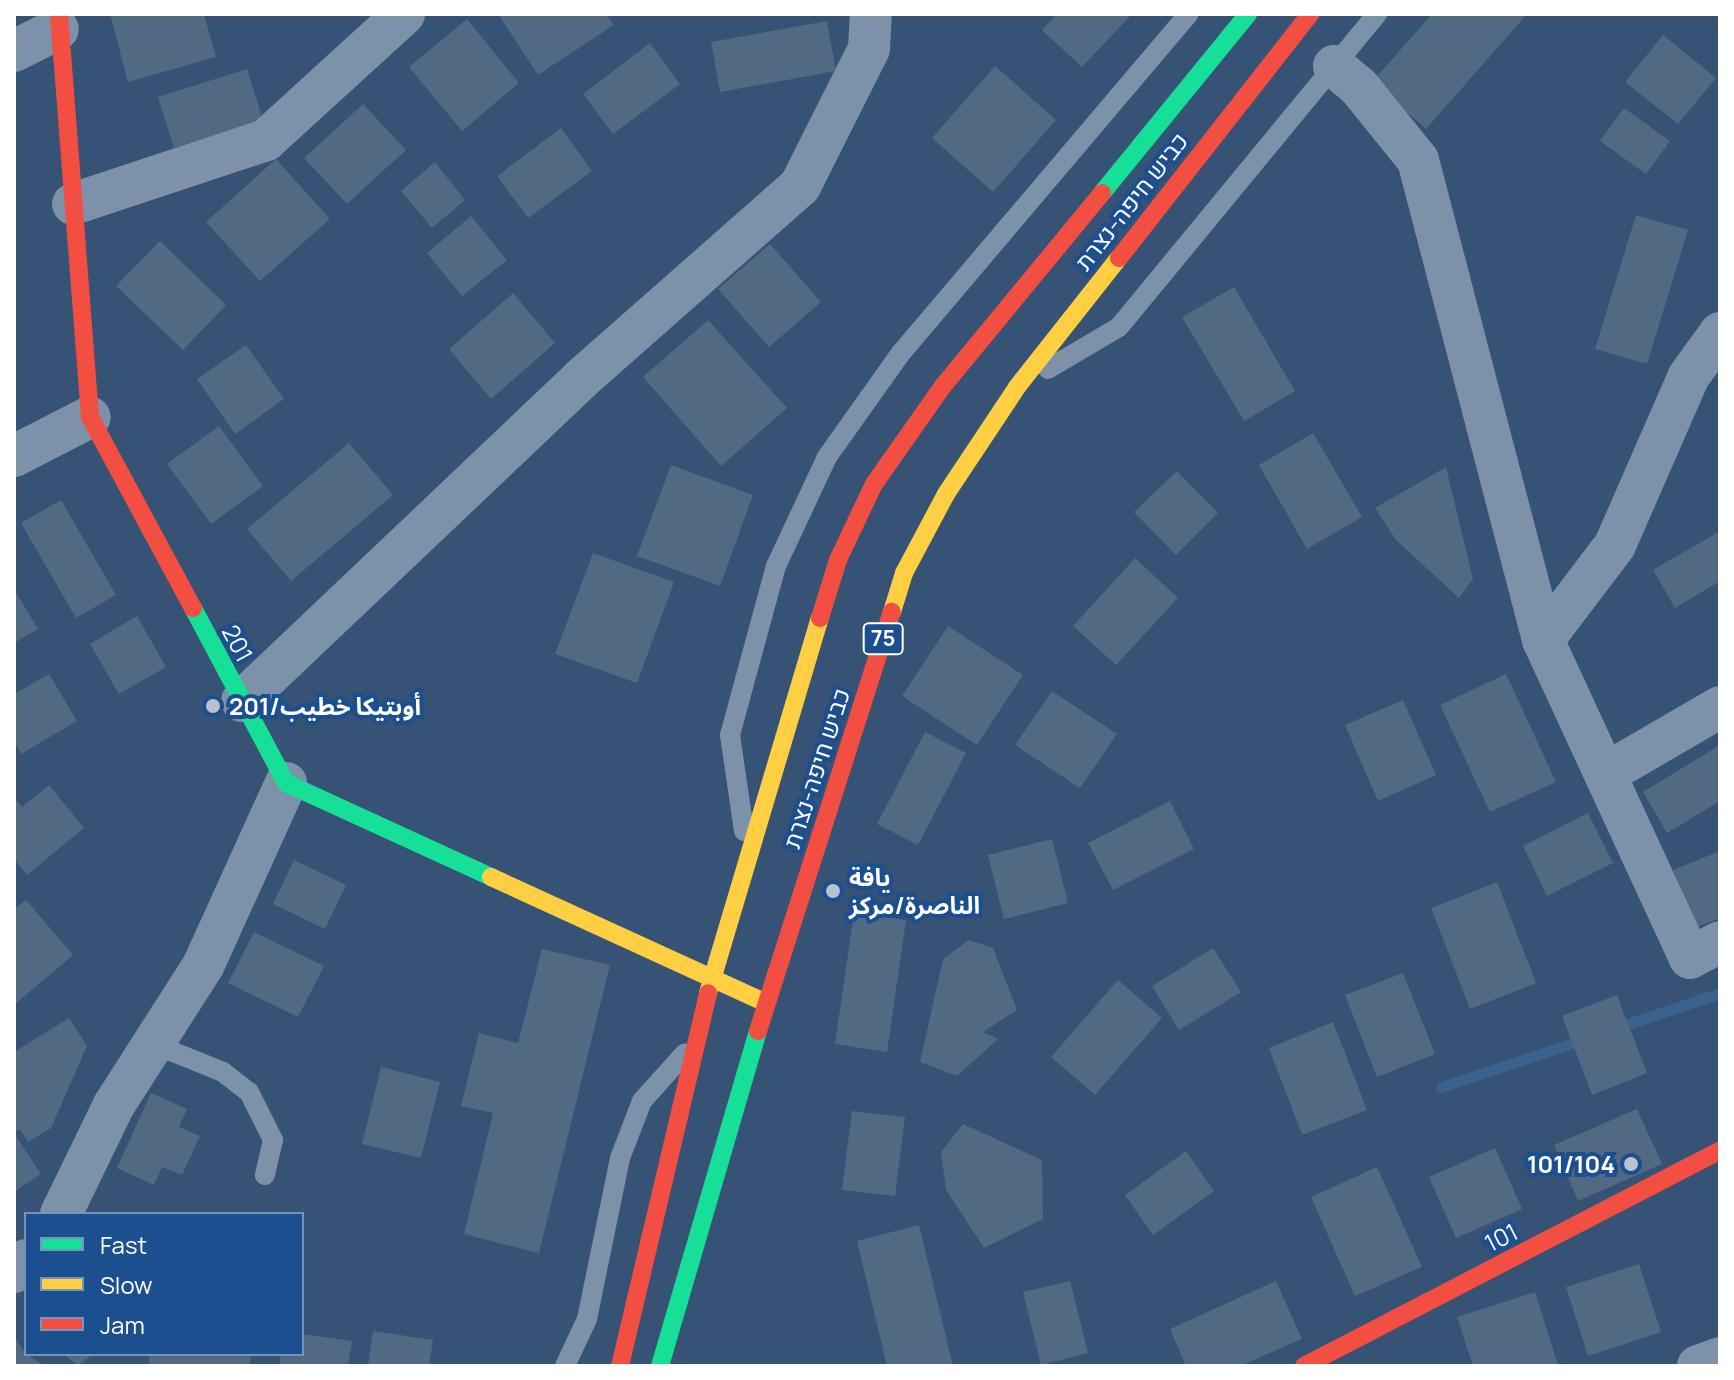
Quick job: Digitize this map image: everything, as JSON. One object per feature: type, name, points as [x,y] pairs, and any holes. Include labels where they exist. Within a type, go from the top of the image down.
[{"type":"main road","name":"כביש חיפה-נצרת","points":[[620,1366],[711,980],[838,560],[874,484],[943,386],[1248,14]]},
{"type":"main road","name":"כביש חיפה-נצרת","points":[[660,1366],[766,1003],[904,573],[946,494],[1017,387],[1310,14]]},
{"type":"main road","name":"201","points":[[58,22],[90,417],[286,783]]},
{"type":"main road","points":[[286,783],[766,1003]]},
{"type":"main road","name":"101","points":[[1304,1366],[1720,1150]]},
{"type":"street","points":[[73,204],[266,140],[404,14]]},
{"type":"street","points":[[242,701],[581,379],[800,186],[869,49],[871,14]]},
{"type":"street","points":[[14,51],[58,22]]},
{"type":"street","points":[[1334,66],[1359,87],[1418,160],[1543,640],[1690,958],[1720,942]]},
{"type":"street","points":[[1543,640],[1615,545],[1689,376],[1720,333]]},
{"type":"street","points":[[14,456],[90,417]]},
{"type":"street","points":[[1605,774],[1720,707]]},
{"type":"street","points":[[62,1212],[114,1105],[156,1045],[203,966],[286,783]]},
{"type":"street","points":[[1698,1366],[1720,1358]]},
{"type":"lane","points":[[748,860],[730,735],[776,566],[827,457],[901,353],[1188,14]]},
{"type":"lane","points":[[1017,387],[1119,327],[1377,14]]},
{"type":"lane","points":[[565,1366],[587,1319],[620,1158],[642,1101],[698,1038]]},
{"type":"lane","points":[[156,1045],[223,1072],[249,1092],[273,1140],[265,1175]]},
{"type":"building","points":[[110,14],[204,14],[216,57],[128,82]]},
{"type":"building","points":[[498,14],[606,14],[614,25],[538,75]]},
{"type":"building","points":[[1057,14],[1132,14],[1082,67],[1042,30]]},
{"type":"building","points":[[1432,14],[1527,14],[1426,129],[1372,82]]},
{"type":"building","points":[[467,19],[519,83],[462,131],[409,67]]},
{"type":"building","points":[[827,21],[836,71],[720,92],[711,42]]},
{"type":"building","points":[[1663,35],[1716,78],[1678,124],[1625,82]]},
{"type":"building","points":[[650,43],[680,84],[613,134],[583,94]]},
{"type":"building","points":[[995,66],[1056,120],[993,192],[932,138]]},
{"type":"building","points":[[247,69],[263,120],[174,148],[158,97]]},
{"type":"building","points":[[363,104],[406,150],[347,204],[304,158]]},
{"type":"building","points":[[1624,108],[1670,141],[1646,174],[1600,141]]},
{"type":"building","points":[[561,128],[592,171],[528,218],[497,176]]},
{"type":"building","points":[[276,159],[330,219],[260,281],[206,222]]},
{"type":"building","points":[[435,162],[465,200],[432,228],[401,191]]},
{"type":"building","points":[[1636,215],[1688,230],[1647,364],[1595,349]]},
{"type":"building","points":[[471,216],[507,260],[462,296],[427,253]]},
{"type":"building","points":[[160,241],[226,305],[183,350],[116,286]]},
{"type":"building","points":[[770,244],[821,302],[769,347],[718,289]]},
{"type":"building","points":[[1234,287],[1295,391],[1244,421],[1182,317]]},
{"type":"building","points":[[513,293],[555,343],[491,399],[449,349]]},
{"type":"building","points":[[708,320],[787,408],[721,466],[643,377]]},
{"type":"building","points":[[246,345],[284,399],[235,434],[197,379]]},
{"type":"building","points":[[219,426],[263,486],[211,524],[167,464]]},
{"type":"building","points":[[1313,433],[1362,517],[1307,549],[1259,465]]},
{"type":"building","points":[[349,443],[393,495],[291,581],[247,529]]},
{"type":"building","points":[[671,465],[753,495],[720,586],[637,556]]},
{"type":"building","points":[[1446,467],[1473,579],[1459,598],[1397,541],[1375,508]]},
{"type":"building","points":[[1177,471],[1218,513],[1176,555],[1134,512]]},
{"type":"building","points":[[61,500],[116,595],[76,618],[21,523]]},
{"type":"building","points":[[1720,531],[1720,581],[1675,608],[1653,570]]},
{"type":"building","points":[[593,553],[674,582],[637,683],[555,654]]},
{"type":"building","points":[[1135,558],[1178,598],[1116,665],[1073,626]]},
{"type":"building","points":[[14,589],[38,629],[14,643]]},
{"type":"building","points":[[137,616],[166,667],[119,694],[90,644]]},
{"type":"building","points":[[948,626],[1023,675],[977,745],[902,696]]},
{"type":"building","points":[[49,674],[77,721],[21,754],[14,741],[14,694]]},
{"type":"building","points":[[1506,674],[1556,782],[1490,812],[1440,705]]},
{"type":"building","points":[[1052,691],[1117,734],[1080,788],[1015,745]]},
{"type":"building","points":[[1403,700],[1436,775],[1378,801],[1345,725]]},
{"type":"building","points":[[925,732],[966,753],[918,845],[877,824]]},
{"type":"building","points":[[1720,745],[1720,801],[1667,833],[1643,792]]},
{"type":"building","points":[[49,785],[84,828],[27,875],[14,859],[14,797],[22,807]]},
{"type":"building","points":[[1170,801],[1194,849],[1113,890],[1088,843]]},
{"type":"building","points":[[1588,813],[1613,863],[1547,896],[1523,846]]},
{"type":"building","points":[[1052,839],[1068,903],[1004,919],[988,855]]},
{"type":"building","points":[[1720,851],[1720,918],[1697,927],[1673,870]]},
{"type":"building","points":[[294,860],[346,885],[325,929],[273,904]]},
{"type":"building","points":[[1497,882],[1536,983],[1470,1009],[1431,908]]},
{"type":"building","points":[[26,900],[73,955],[14,1005],[14,909]]},
{"type":"building","points":[[854,913],[906,920],[887,1052],[835,1044]]},
{"type":"building","points":[[254,932],[324,966],[298,1017],[228,983]]},
{"type":"building","points":[[969,940],[993,948],[1017,1010],[983,1032],[998,1039],[957,1076],[920,1062],[943,959]]},
{"type":"building","points":[[1213,948],[1241,992],[1179,1030],[1152,986]]},
{"type":"building","points":[[542,949],[610,965],[539,1253],[464,1234],[493,1113],[461,1106],[479,1033],[518,1043]]},
{"type":"building","points":[[1403,973],[1435,1054],[1377,1077],[1345,995]]},
{"type":"building","points":[[1118,980],[1162,1018],[1095,1095],[1051,1057]]},
{"type":"building","points":[[1617,995],[1647,1073],[1592,1095],[1562,1016]]},
{"type":"building","points":[[69,1018],[87,1046],[51,1128],[28,1142],[20,1129],[14,1133],[14,1052]]},
{"type":"building","points":[[1333,1022],[1367,1110],[1302,1135],[1269,1048]]},
{"type":"building","points":[[381,1067],[440,1082],[421,1158],[362,1144]]},
{"type":"building","points":[[151,1093],[187,1109],[179,1127],[200,1136],[182,1175],[162,1167],[154,1185],[117,1168]]},
{"type":"building","points":[[1637,1109],[1662,1164],[1578,1201],[1554,1145]]},
{"type":"building","points":[[852,1111],[905,1117],[895,1196],[842,1190]]},
{"type":"building","points":[[963,1124],[1042,1160],[1043,1219],[984,1248],[946,1190],[941,1152]]},
{"type":"building","points":[[14,1133],[41,1174],[14,1192]]},
{"type":"building","points":[[1495,1148],[1522,1209],[1456,1238],[1429,1177]]},
{"type":"building","points":[[1186,1151],[1214,1191],[1153,1235],[1125,1195]]},
{"type":"building","points":[[1377,1167],[1422,1267],[1355,1296],[1311,1197]]},
{"type":"building","points":[[919,1225],[953,1366],[887,1366],[857,1241]]},
{"type":"building","points":[[1639,1264],[1661,1332],[1588,1356],[1566,1287]]},
{"type":"building","points":[[1070,1281],[1088,1353],[1041,1365],[1023,1292]]},
{"type":"building","points":[[1276,1281],[1302,1339],[1240,1366],[1186,1366],[1170,1329]]},
{"type":"building","points":[[1535,1292],[1558,1365],[1473,1366],[1457,1317]]},
{"type":"building","points":[[373,1331],[433,1340],[429,1366],[368,1366]]},
{"type":"building","points":[[304,1334],[352,1341],[348,1366],[279,1366],[281,1356],[304,1356]]},
{"type":"building","points":[[14,1337],[24,1356],[45,1366],[14,1366]]},
{"type":"building","points":[[66,1356],[90,1356],[78,1366]]},
{"type":"building","points":[[150,1356],[251,1356],[250,1366],[148,1366]]},
{"type":"waterway","points":[[1616,1028],[1720,993]]},
{"type":"waterway","points":[[1441,1087],[1585,1039]]},
{"type":"traffic: fast","points":[[1102,193],[1248,14]]},
{"type":"traffic: fast","points":[[193,608],[286,783],[491,877]]},
{"type":"traffic: fast","points":[[660,1366],[758,1031]]},
{"type":"traffic: slow","points":[[892,612],[904,573],[946,494],[1017,387],[1119,258]]},
{"type":"traffic: slow","points":[[708,993],[820,618]]},
{"type":"traffic: slow","points":[[491,877],[766,1003]]},
{"type":"traffic: jam","points":[[59,14],[90,417],[193,608]]},
{"type":"traffic: jam","points":[[1119,258],[1310,14]]},
{"type":"traffic: jam","points":[[820,618],[838,560],[874,484],[943,386],[1102,193]]},
{"type":"traffic: jam","points":[[758,1031],[892,612]]},
{"type":"traffic: jam","points":[[620,1366],[708,993]]},
{"type":"traffic: jam","points":[[1304,1366],[1720,1150]]},
{"type":"place","name":"أوبتيكا خطيب/201","points":[[213,706]]},
{"type":"place","name":"يافة الناصرة/مركز","points":[[833,891]]},
{"type":"place","name":"101/104","points":[[1631,1164]]}]
